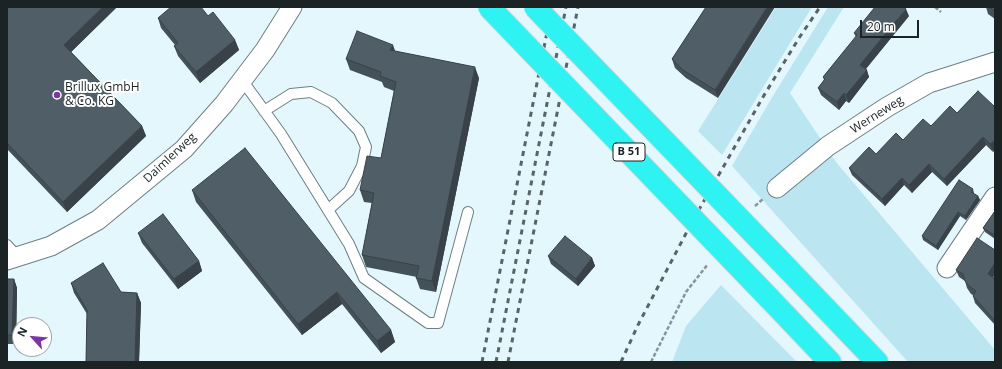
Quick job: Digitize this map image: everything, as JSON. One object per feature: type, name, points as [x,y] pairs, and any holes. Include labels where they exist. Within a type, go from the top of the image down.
[{"type":"highway","name":"B 51","points":[[489,7],[830,362]]},
{"type":"highway","name":"B 51","points":[[535,7],[790,270],[876,362]]},
{"type":"street","name":"Daimlerweg","points":[[10,254],[51,246],[98,220],[184,149],[224,104],[265,50],[292,7]]},
{"type":"street","name":"Werneweg","points":[[778,188],[828,146],[887,107],[929,83],[993,65]]},
{"type":"street","points":[[947,268],[995,197]]},
{"type":"lane","points":[[242,80],[281,134],[349,244],[364,278],[428,324],[438,323],[468,212]]},
{"type":"lane","points":[[264,110],[291,94],[311,92],[332,103],[359,131],[366,147],[362,166],[349,191],[328,210]]},
{"type":"path","points":[[935,7],[941,12]]},
{"type":"path","points":[[753,209],[758,203],[778,188]]},
{"type":"path","points":[[651,362],[686,292],[710,262]]},
{"type":"shaded area","points":[[776,7],[812,7],[722,155],[698,131]]},
{"type":"shaded area","points":[[828,7],[844,7],[790,93],[836,162],[995,350],[995,362],[908,362],[732,166],[771,99]]},
{"type":"shaded area","points":[[721,285],[797,362],[672,362],[686,326]]},
{"type":"building","name":"Brillux GmbH & Co. KG","points":[[7,7],[103,7],[64,45],[142,126],[63,202],[7,143]]},
{"type":"building","points":[[171,7],[201,7],[208,16],[213,12],[235,40],[196,72],[174,46],[178,43],[158,18]]},
{"type":"building","points":[[706,7],[767,7],[715,90],[683,70],[672,59]]},
{"type":"building","points":[[875,7],[904,7],[906,9],[860,65],[867,70],[846,95],[844,93],[837,102],[818,88],[825,79],[823,77],[857,35],[854,33]]},
{"type":"building","points":[[989,7],[995,7],[995,11]]},
{"type":"building","points":[[357,31],[393,45],[390,50],[475,67],[432,281],[416,278],[419,266],[362,255],[374,193],[360,190],[367,156],[381,158],[396,82],[380,76],[381,72],[346,59]]},
{"type":"building","points":[[978,91],[995,107],[995,140],[990,144],[983,137],[944,179],[929,164],[909,185],[902,178],[882,199],[849,168],[869,147],[876,154],[896,133],[903,140],[923,119],[931,126],[950,106],[957,113]]},
{"type":"building","points":[[245,148],[391,330],[377,341],[337,292],[298,324],[192,190]]},
{"type":"building","points":[[959,180],[973,189],[971,192],[978,196],[965,216],[958,212],[936,246],[922,236]]},
{"type":"building","points":[[995,211],[995,234],[994,235],[983,228]]},
{"type":"building","points":[[163,214],[199,261],[174,279],[138,233]]},
{"type":"building","points":[[565,236],[592,258],[576,279],[548,256]]},
{"type":"building","points":[[977,238],[995,250],[995,263],[988,274],[995,279],[995,321],[973,296],[976,291],[965,281],[963,274],[956,270]]},
{"type":"building","points":[[103,263],[121,292],[137,293],[135,362],[86,362],[87,310],[71,283]]},
{"type":"building","points":[[7,279],[14,279],[12,335],[7,335]]},
{"type":"railway","points":[[482,362],[552,7]]},
{"type":"railway","points":[[496,362],[566,7]]},
{"type":"railway","points":[[508,362],[578,7]]},
{"type":"railway","points":[[621,362],[638,325],[692,222],[763,97],[820,7]]},
{"type":"place","name":"Brillux GmbH & Co. KG","points":[[57,95]]}]
